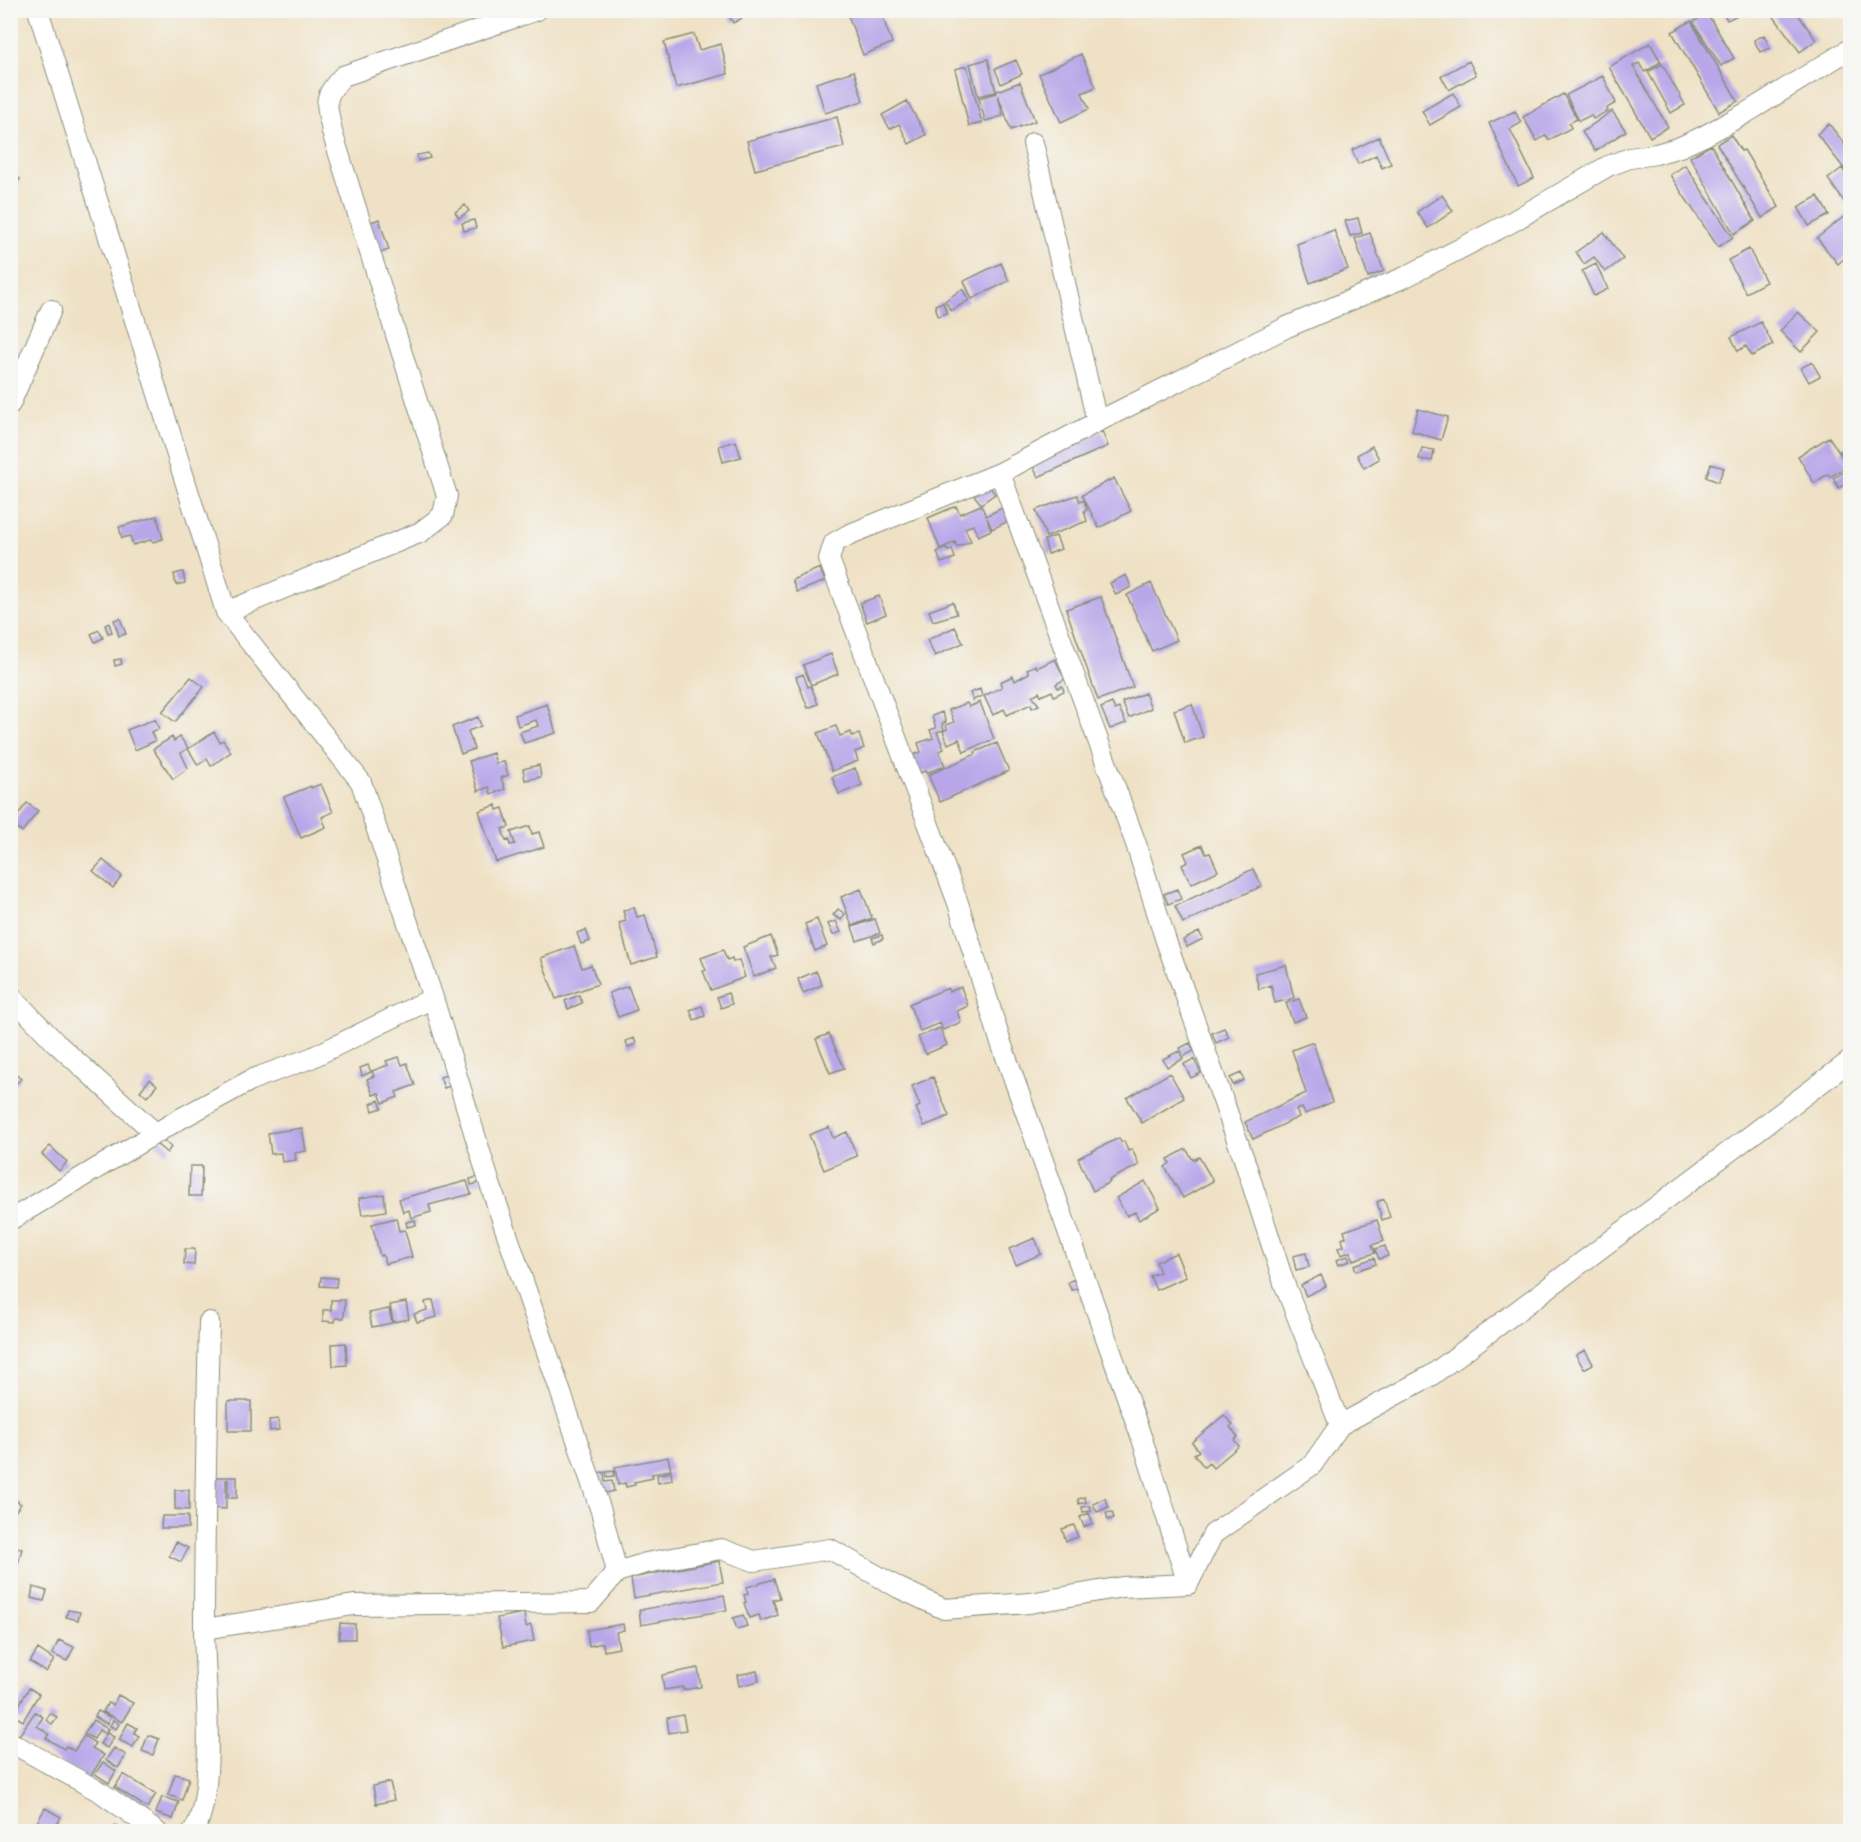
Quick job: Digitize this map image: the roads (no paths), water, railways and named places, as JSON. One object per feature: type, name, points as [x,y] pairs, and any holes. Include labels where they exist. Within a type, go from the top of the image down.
[{"type":"street","points":[[38,10],[226,612],[361,782],[433,998],[489,1181],[601,1511],[617,1572]]},
{"type":"street","points":[[226,612],[421,532],[443,515],[447,496],[332,132],[327,96],[344,76],[537,10]]},
{"type":"street","points":[[1188,1584],[1142,1439],[1000,1040],[958,903],[829,559],[834,543],[1000,473],[1287,327],[1405,277],[1510,223],[1608,166],[1630,158],[1680,147],[1704,136],[1851,49]]},
{"type":"street","points":[[1033,143],[1097,422]]},
{"type":"street","points":[[10,404],[51,310]]},
{"type":"street","points":[[1000,473],[1136,844],[1166,941],[1244,1160],[1284,1282],[1340,1425]]},
{"type":"street","points":[[10,995],[56,1043],[155,1133]]},
{"type":"street","points":[[10,1220],[155,1133],[253,1079],[311,1058],[433,998]]},
{"type":"street","points":[[1188,1584],[1213,1534],[1312,1465],[1340,1425],[1432,1375],[1851,1061]]},
{"type":"street","points":[[193,1832],[204,1802],[207,1746],[204,1629],[209,1322]]},
{"type":"street","points":[[204,1629],[354,1605],[591,1602],[617,1572],[646,1563],[721,1550],[754,1560],[830,1549],[899,1588],[944,1609],[1030,1603],[1122,1587],[1188,1584]]},
{"type":"street","points":[[10,1742],[102,1794],[157,1832]]}]
